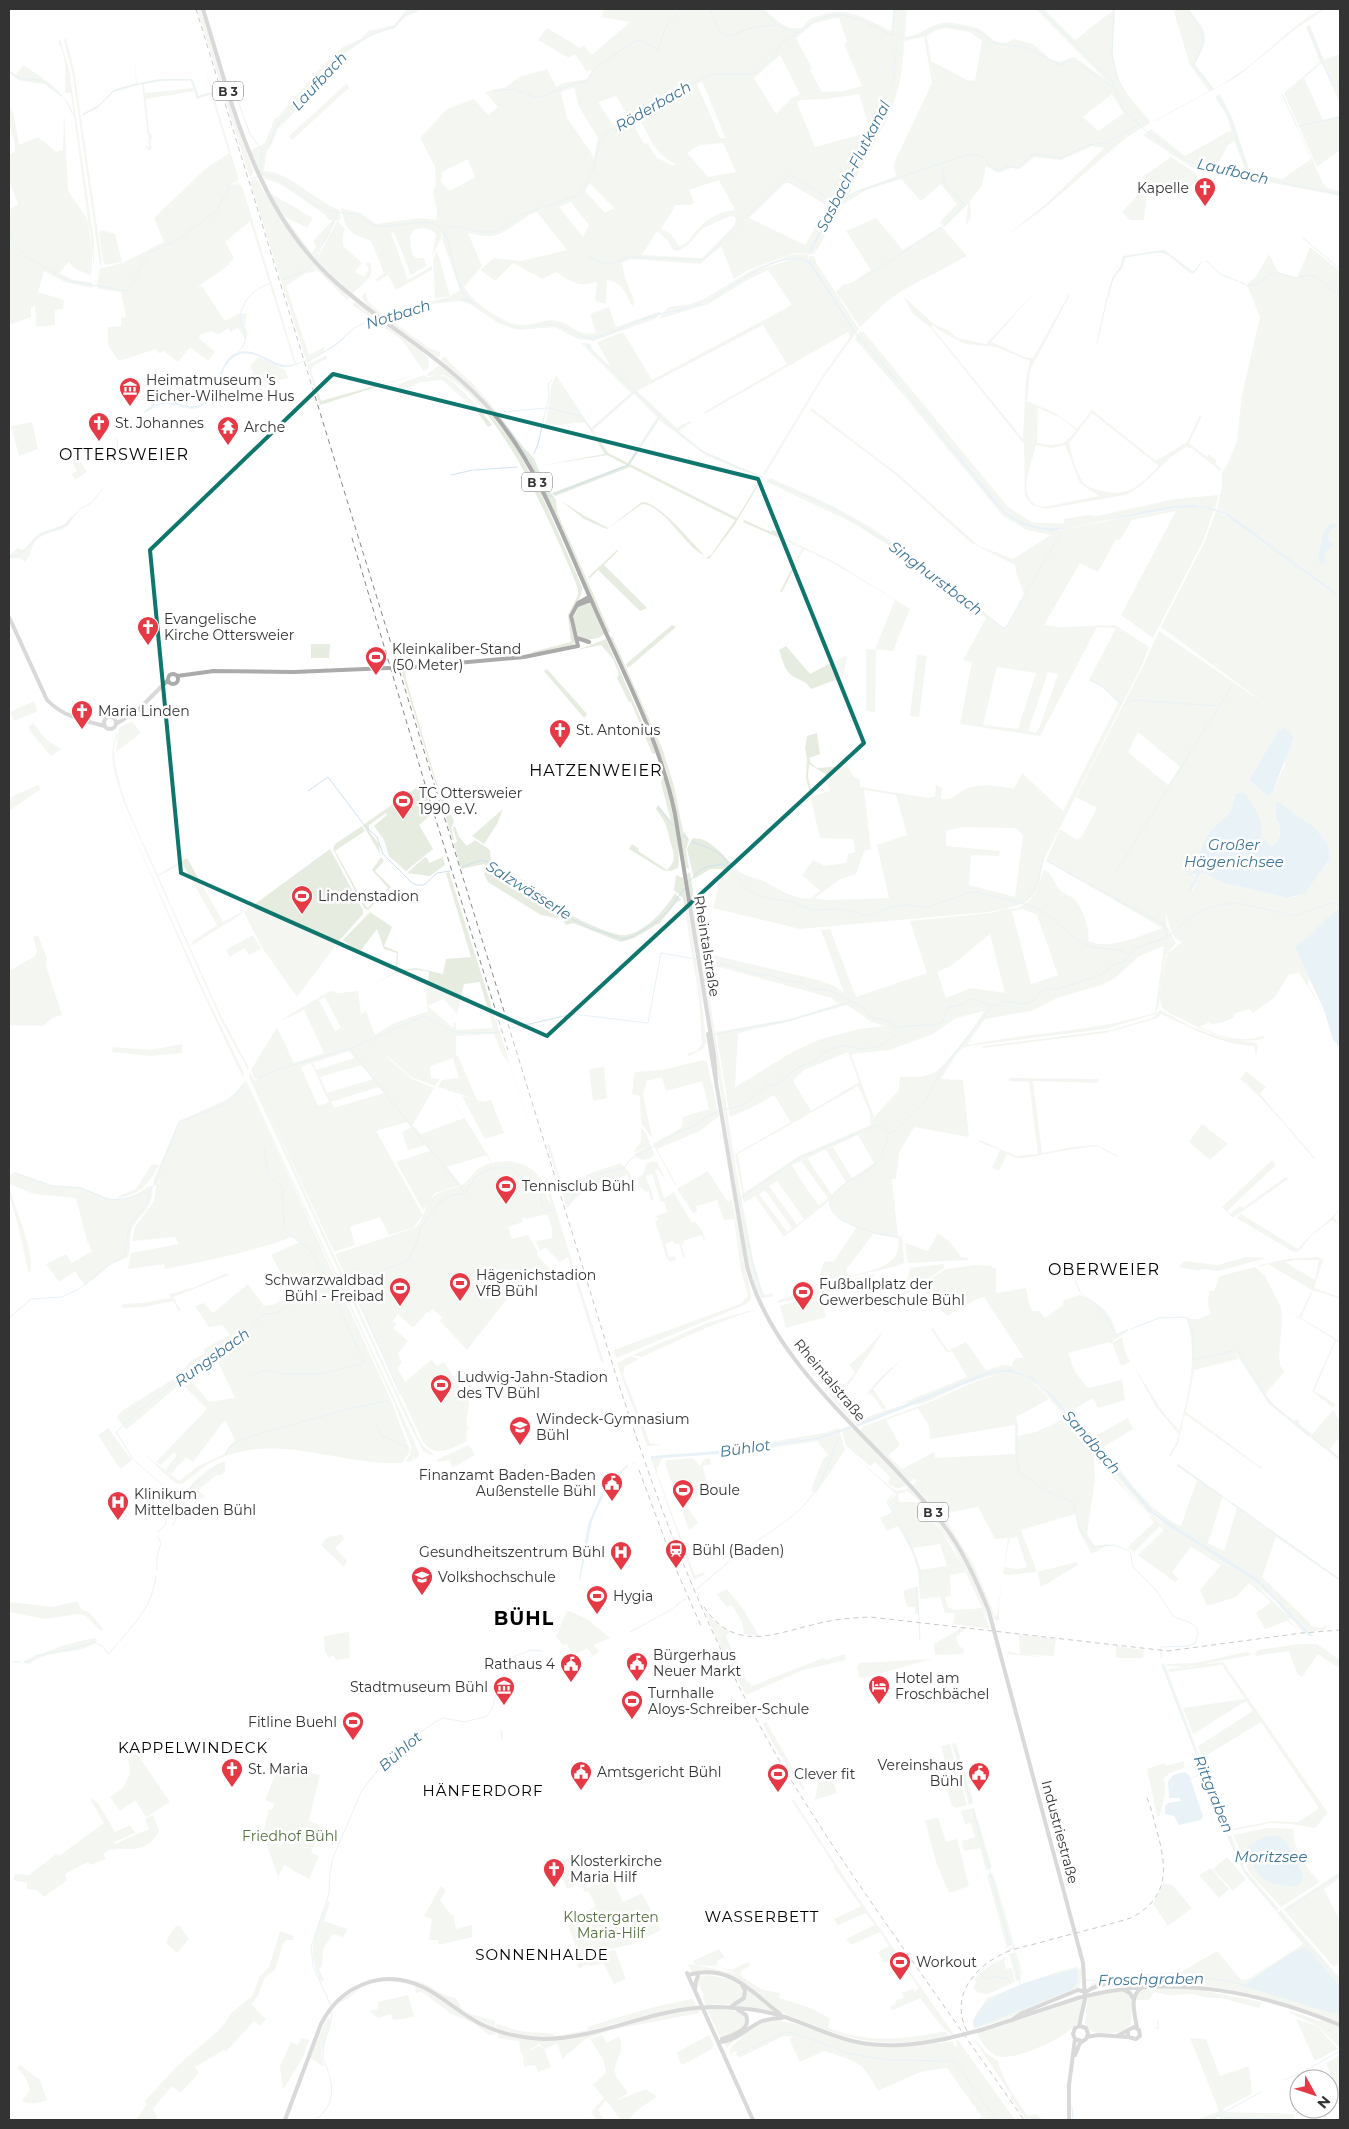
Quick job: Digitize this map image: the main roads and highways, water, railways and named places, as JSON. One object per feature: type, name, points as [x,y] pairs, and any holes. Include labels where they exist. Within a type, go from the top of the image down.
[{"type":"main road","name":"B 3","points":[[203,9],[241,132],[256,172],[282,220],[314,261],[350,295],[433,356],[472,390],[508,432],[538,483],[590,598]]},
{"type":"main road","points":[[401,668],[519,658],[577,646],[571,616],[581,600],[584,585]]},
{"type":"main road","points":[[581,600],[590,598]]},
{"type":"main road","points":[[576,606],[590,598]]},
{"type":"main road","name":"Rheintalstraße","points":[[590,598],[663,765],[673,805],[747,1266],[757,1298],[780,1338],[811,1378],[855,1428],[920,1496],[950,1534],[969,1566],[982,1594],[1003,1659]]},
{"type":"main road","points":[[9,617],[47,700],[67,715],[94,723],[104,723],[111,729],[116,722],[125,719],[138,710],[169,682],[171,674],[177,678]]},
{"type":"main road","points":[[576,636],[589,642]]},
{"type":"main road","points":[[169,682],[174,683],[177,678],[190,673],[212,671],[308,672],[389,668]]},
{"type":"main road","points":[[104,723],[109,717],[116,722]]},
{"type":"main road","name":"Industriestraße","points":[[1003,1659],[1080,1950],[1086,1992],[1083,2012]]},
{"type":"main road","points":[[689,1976],[698,1976],[704,1973]]},
{"type":"main road","points":[[689,1976],[704,1973],[724,1975],[740,1982],[785,2017]]},
{"type":"main road","points":[[689,1976],[753,2120]]},
{"type":"main road","points":[[696,1991],[698,1976]]},
{"type":"main road","points":[[285,2120],[325,2017],[338,1999],[350,1990],[370,1981],[395,1979],[422,1986],[488,2027],[505,2033],[534,2038],[568,2037],[670,2011],[732,2007],[785,2017],[842,2038],[877,2045],[916,2044],[945,2039],[981,2030],[1078,1998],[1120,1989],[1155,1985]]},
{"type":"main road","points":[[1012,2020],[1029,2010],[1078,1990],[1085,1980],[1091,1988]]},
{"type":"main road","points":[[732,2007],[744,1998],[745,1990],[740,1982]]},
{"type":"main road","points":[[1078,1990],[1086,1992],[1091,1988],[1127,1983],[1191,1986],[1240,1992],[1292,2006],[1340,2025]]},
{"type":"main road","points":[[1128,2034],[1132,2040],[1138,2038],[1140,2033],[1135,2027],[1134,2000],[1136,1992],[1145,1986]]},
{"type":"main road","points":[[1120,1989],[1130,1993],[1134,2000]]},
{"type":"main road","points":[[718,2042],[741,2031],[748,2023],[746,2015],[732,2007]]},
{"type":"main road","name":"B 3","points":[[1069,2120],[1068,2090],[1075,2040],[1073,2032],[1079,2026],[1083,2012]]},
{"type":"main road","name":"B 3","points":[[1083,2012],[1087,2037]]},
{"type":"main road","points":[[718,2042],[727,2040],[764,2020],[785,2017]]},
{"type":"main road","points":[[1079,2026],[1098,2035]]},
{"type":"main road","points":[[1075,2040],[1081,2041],[1087,2037],[1098,2035],[1116,2036],[1128,2034],[1135,2027]]},
{"type":"main road","points":[[723,2053],[727,2040]]},
{"type":"main road","name":"B 3","points":[[1072,2064],[1081,2041]]},
{"type":"water","points":[[900,9],[894,78],[888,97],[893,79]]},
{"type":"water","points":[[885,106],[882,117],[809,255],[810,249]]},
{"type":"water","points":[[809,257],[861,340],[894,376],[1001,507],[1023,522],[1047,528],[1073,527],[1098,523],[1052,531],[1037,529],[1012,519],[996,505],[902,387],[858,338],[811,266],[800,260],[787,260],[771,264],[700,304],[646,319],[606,335],[588,338],[558,326],[546,325],[528,328],[550,324],[556,325],[562,327],[584,336],[597,336],[647,317],[702,302],[768,264],[782,259],[796,258],[809,261]]},
{"type":"water","points":[[468,298],[483,310],[468,302],[453,299]]},
{"type":"water","points":[[446,299],[453,299],[432,303],[416,307]]},
{"type":"water","points":[[375,319],[356,328],[339,343],[313,357],[334,345],[356,327]]},
{"type":"water","points":[[251,352],[278,363],[291,365],[305,361],[285,367],[278,366],[252,354],[238,355],[227,364],[212,394],[202,406],[190,409],[165,404],[143,413],[151,406],[160,402],[192,406],[203,403],[209,397],[225,364],[236,353]]},
{"type":"water","points":[[1184,505],[1209,507],[1217,509],[1240,522],[1334,591],[1340,598],[1224,514],[1203,507],[1177,508],[1101,522]]},
{"type":"water","points":[[1335,523],[1336,527],[1328,534],[1329,542],[1334,544],[1326,551],[1325,562],[1322,564],[1319,562],[1318,557],[1323,535],[1328,526]]},
{"type":"water","points":[[1284,727],[1293,736],[1293,739],[1273,791],[1266,795],[1250,781],[1250,778],[1279,730]]},
{"type":"water","name":"Großer Hägenichsee","points":[[1244,792],[1259,819],[1262,831],[1261,836],[1270,845],[1273,846],[1280,837],[1279,823],[1276,819],[1276,803],[1278,802],[1315,828],[1327,843],[1329,859],[1305,893],[1288,898],[1224,883],[1201,873],[1190,893],[1189,889],[1197,876],[1194,874],[1189,876],[1189,874],[1198,868],[1204,841],[1209,833],[1229,813],[1235,794]]},
{"type":"water","points":[[1340,909],[1340,1047],[1333,1040],[1324,1010],[1295,947],[1328,917]]},
{"type":"water","name":"Sandbach","points":[[1010,1369],[1032,1377],[1050,1392],[1155,1513],[1258,1579],[1313,1636],[1309,1636],[1260,1584],[1167,1525],[1149,1511],[1044,1388],[1032,1379],[1019,1374],[1005,1372],[990,1374],[857,1427],[856,1424],[981,1374]]},
{"type":"water","points":[[850,1426],[852,1428],[820,1439],[719,1454],[651,1459],[651,1456],[718,1451],[820,1437]]},
{"type":"water","points":[[628,1464],[607,1487],[592,1521],[580,1581],[588,1524],[605,1485]]},
{"type":"water","points":[[1184,1772],[1189,1775],[1203,1816],[1201,1820],[1179,1825],[1174,1816],[1165,1814],[1165,1806],[1168,1803],[1181,1801],[1180,1798],[1169,1798],[1168,1782],[1173,1775]]},
{"type":"water","name":"Moritzsee","points":[[1279,1836],[1287,1843],[1303,1874],[1298,1885],[1274,1884],[1263,1878],[1247,1854],[1249,1845],[1265,1837]]},
{"type":"water","points":[[1306,1947],[1340,1986],[1340,2013],[1332,2013],[1243,1986],[1291,1953]]},
{"type":"water","points":[[1077,1969],[1078,1982],[1071,1990],[977,2027],[973,2026],[976,2014],[985,2004],[999,1995],[1032,1981]]},
{"type":"waterway","name":"Laufbach","points":[[262,174],[260,160],[262,150],[271,141],[277,125],[324,71],[349,49],[378,32],[395,27],[405,14],[420,9]]},
{"type":"waterway","points":[[599,65],[635,41],[640,40],[658,50],[666,26],[680,9]]},
{"type":"waterway","points":[[710,9],[721,33],[725,36],[730,36],[750,28],[776,25]]},
{"type":"waterway","name":"Laufbach","points":[[761,9],[778,25],[799,33],[823,17],[834,15],[845,16],[868,23],[893,36],[895,9]]},
{"type":"waterway","name":"Laufbach","points":[[1040,9],[1112,81],[1123,109],[1146,131],[1185,160],[1211,169],[1340,194]]},
{"type":"waterway","points":[[1114,9],[1112,54],[1118,80]]},
{"type":"waterway","points":[[1186,9],[1201,30],[1202,36],[1201,48],[1193,65],[1212,89]]},
{"type":"waterway","name":"Laufbach","points":[[906,38],[923,35],[936,27],[947,26],[970,29],[982,33],[993,43],[1025,47],[1061,65],[1068,61],[1076,62],[1114,88]]},
{"type":"waterway","points":[[1308,27],[1322,60]]},
{"type":"waterway","name":"Röderbach","points":[[448,228],[455,226],[482,232],[494,232],[506,226],[520,215],[580,194],[594,167],[599,143],[602,137],[612,129],[642,110],[710,74],[753,74],[775,56],[780,44],[799,33]]},
{"type":"waterway","points":[[1322,62],[1333,86],[1340,85]]},
{"type":"waterway","points":[[494,91],[515,89],[534,97],[541,97],[573,84],[587,81],[596,67]]},
{"type":"waterway","points":[[9,71],[21,79],[41,80],[62,96]]},
{"type":"waterway","points":[[84,114],[99,106],[113,91],[158,80],[191,80],[198,97],[211,93]]},
{"type":"waterway","points":[[228,87],[234,90],[250,134],[261,149]]},
{"type":"waterway","points":[[1282,94],[1297,127]]},
{"type":"waterway","points":[[1218,96],[1230,119],[1248,171]]},
{"type":"waterway","points":[[65,99],[74,116]]},
{"type":"waterway","points":[[1299,126],[1340,117]]},
{"type":"waterway","points":[[1112,140],[1139,124]]},
{"type":"waterway","points":[[900,177],[967,155],[981,157],[997,171],[1008,166],[1018,168],[1030,156],[1035,154],[1061,158],[1088,145],[1110,142]]},
{"type":"waterway","points":[[941,165],[945,184],[965,205],[944,226]]},
{"type":"waterway","points":[[262,174],[279,179],[323,209],[358,215],[372,224],[386,226],[432,223],[440,228],[446,237],[458,281],[468,299]]},
{"type":"waterway","name":"Sasbach-Flutkanal","points":[[588,256],[600,262],[611,264],[628,257],[703,260],[790,175],[832,201]]},
{"type":"waterway","name":"Laufbach","points":[[251,179],[259,176]]},
{"type":"waterway","name":"Sasbach-Flutkanal","points":[[845,199],[857,191],[898,178]]},
{"type":"waterway","name":"Laufbach","points":[[9,234],[15,245],[28,258],[69,281],[126,291],[133,284],[148,253],[174,242],[217,211],[229,187],[238,183]]},
{"type":"waterway","name":"Röderbach","points":[[316,259],[337,214]]},
{"type":"waterway","points":[[859,281],[942,227]]},
{"type":"waterway","points":[[1303,238],[1340,269]]},
{"type":"waterway","points":[[1108,297],[1113,278],[1122,266],[1124,257],[1161,251],[1166,252]]},
{"type":"waterway","points":[[1168,253],[1189,271]]},
{"type":"waterway","points":[[1206,261],[1220,274],[1245,284]]},
{"type":"waterway","points":[[1191,272],[1194,272],[1201,262]]},
{"type":"waterway","name":"Röderbach","points":[[282,280],[302,272],[314,263]]},
{"type":"waterway","points":[[1269,274],[1276,273]]},
{"type":"waterway","points":[[1278,273],[1297,278],[1309,275],[1317,277],[1340,296]]},
{"type":"waterway","points":[[1247,285],[1255,285],[1267,276]]},
{"type":"waterway","name":"Röderbach","points":[[238,352],[244,345],[245,339],[240,316],[244,304],[252,293],[269,284]]},
{"type":"waterway","points":[[1097,343],[1107,298]]},
{"type":"waterway","name":"Singhurstbach","points":[[585,343],[673,428],[701,451],[762,477]]},
{"type":"waterway","points":[[549,395],[548,384],[552,380]]},
{"type":"waterway","points":[[593,428],[633,392]]},
{"type":"waterway","points":[[534,454],[549,396]]},
{"type":"waterway","points":[[500,412],[547,408]]},
{"type":"waterway","points":[[549,408],[581,416],[591,430]]},
{"type":"waterway","points":[[496,412],[530,460],[548,496],[552,496]]},
{"type":"waterway","points":[[629,464],[660,416]]},
{"type":"waterway","points":[[125,430],[130,426]]},
{"type":"waterway","points":[[117,439],[118,461]]},
{"type":"waterway","points":[[554,494],[628,465]]},
{"type":"waterway","points":[[475,470],[517,467]]},
{"type":"waterway","points":[[451,475],[473,470]]},
{"type":"waterway","name":"Singhurstbach","points":[[768,480],[830,507],[887,541],[1005,629],[1060,534]]},
{"type":"waterway","name":"Notbach","points":[[9,557],[20,555],[38,536],[66,525],[80,509],[91,503],[103,489]]},
{"type":"waterway","points":[[1091,680],[1103,687],[1122,703]]},
{"type":"waterway","points":[[1116,872],[1233,684]]},
{"type":"waterway","points":[[1124,705],[1133,700],[1218,706]]},
{"type":"waterway","name":"Salzwässerle","points":[[308,791],[328,777],[365,826],[377,837],[383,854],[412,883],[424,885],[437,873],[450,871]]},
{"type":"waterway","points":[[658,807],[673,826]]},
{"type":"waterway","points":[[683,835],[688,840]]},
{"type":"waterway","points":[[692,842],[719,854],[724,858],[729,867]]},
{"type":"waterway","name":"Salzwässerle","points":[[462,867],[481,860],[489,862],[545,898],[566,916],[590,928],[623,939],[634,936],[656,922],[667,912],[685,888]]},
{"type":"waterway","points":[[1021,903],[1027,899],[1034,889],[1043,860]]},
{"type":"waterway","points":[[1047,861],[1164,925],[1168,937]]},
{"type":"waterway","name":"Salzwässerle","points":[[688,883],[698,872],[706,867],[722,864],[729,867],[748,890],[763,897],[792,902],[812,910],[842,909],[869,916],[890,907],[905,905],[928,907],[976,892],[1012,900],[1038,909],[1085,944],[1091,947],[1117,950],[1129,955]]},
{"type":"waterway","points":[[723,1110],[743,1105],[767,1086],[775,1085],[799,1067],[814,1061],[827,1051],[844,1045],[861,1049],[878,1047],[891,1039],[903,1027],[931,1026],[943,1022],[947,1008],[964,1004],[969,999],[992,1006],[996,1006],[1002,1001],[1023,1004],[1034,1001],[1035,997],[1045,989],[1058,989],[1101,975],[1115,964],[1124,962],[1136,948],[1168,937],[1189,918],[1203,910],[1220,905],[1238,903],[1295,916],[1330,903],[1340,904]]},
{"type":"waterway","name":"Salzwässerle","points":[[512,1028],[573,1014],[648,1023],[661,953],[696,959]]},
{"type":"waterway","name":"Salzwässerle","points":[[700,960],[728,965],[759,975],[770,975],[783,980],[799,982],[812,989],[828,990],[863,1007],[874,1018],[884,1019],[897,1027],[902,1027]]},
{"type":"waterway","name":"Salzwässerle","points":[[711,1035],[790,1020],[850,1002]]},
{"type":"waterway","points":[[763,1297],[753,1265],[739,1199],[799,1158],[877,1125],[889,1133],[895,1131],[926,1100],[941,1071],[992,1006]]},
{"type":"waterway","name":"Salzwässerle","points":[[258,1078],[279,1069],[352,1048],[424,1016],[453,1032],[494,1033],[501,1031]]},
{"type":"waterway","name":"Salzwässerle","points":[[350,1049],[412,1127]]},
{"type":"waterway","name":"Salzwässerle","points":[[15,1173],[52,1186],[81,1188],[110,1200],[130,1198],[150,1191],[155,1183],[179,1122],[226,1104],[244,1086]]},
{"type":"waterway","points":[[569,1203],[581,1184],[602,1173],[624,1168],[631,1159],[719,1111]]},
{"type":"waterway","name":"Salzwässerle","points":[[413,1128],[459,1185]]},
{"type":"waterway","points":[[888,1138],[880,1158],[874,1165],[837,1190],[830,1204],[833,1213],[841,1220],[866,1230],[898,1237]]},
{"type":"waterway","points":[[264,1148],[269,1175],[283,1189],[284,1230],[310,1250],[335,1293]]},
{"type":"waterway","name":"Rungsbach","points":[[133,1459],[116,1432],[142,1408],[194,1368],[208,1361],[236,1338],[248,1333],[264,1314],[277,1313],[314,1289],[334,1292],[408,1260],[415,1247],[422,1225],[440,1202],[452,1195],[465,1193],[475,1177],[483,1172],[494,1168],[512,1168],[525,1179],[533,1181],[540,1188],[542,1206],[546,1210],[555,1209]]},
{"type":"waterway","name":"Salzwässerle","points":[[460,1187],[464,1192]]},
{"type":"waterway","points":[[9,1318],[31,1299],[62,1297],[79,1289],[110,1264],[124,1256],[130,1224],[146,1204],[150,1191]]},
{"type":"waterway","points":[[1075,1280],[1082,1294],[1101,1310],[1116,1335],[1128,1330]]},
{"type":"waterway","points":[[352,1285],[400,1394]]},
{"type":"waterway","points":[[250,1375],[266,1370],[283,1374],[322,1374],[364,1363],[335,1298]]},
{"type":"waterway","points":[[1131,1329],[1159,1318],[1185,1317],[1188,1318],[1193,1337],[1193,1360],[1232,1351]]},
{"type":"waterway","points":[[1236,1351],[1270,1403],[1310,1435]]},
{"type":"waterway","points":[[226,1454],[229,1447],[258,1434],[352,1408],[387,1401]]},
{"type":"waterway","points":[[375,1424],[382,1436],[407,1447]]},
{"type":"waterway","name":"Rittgraben","points":[[1017,1427],[1017,1460],[1020,1472],[1045,1490],[1074,1503],[1079,1529],[1093,1547],[1114,1545],[1130,1551],[1133,1567],[1156,1590],[1173,1616],[1196,1627],[1197,1636],[1195,1643],[1188,1646],[1161,1647],[1161,1658]]},
{"type":"waterway","points":[[697,1589],[739,1554],[794,1515],[807,1502],[825,1474],[838,1437]]},
{"type":"waterway","points":[[1312,1437],[1340,1459]]},
{"type":"waterway","name":"Rungsbach","points":[[135,1461],[166,1488],[170,1494],[169,1507]]},
{"type":"waterway","points":[[173,1525],[191,1487],[220,1464]]},
{"type":"waterway","points":[[1178,1465],[1340,1580]]},
{"type":"waterway","points":[[893,1494],[887,1502],[914,1554],[918,1565],[920,1584]]},
{"type":"waterway","name":"Rungsbach","points":[[158,1532],[165,1525],[168,1511]]},
{"type":"waterway","name":"Rungsbach","points":[[157,1570],[157,1556],[161,1543],[158,1537]]},
{"type":"waterway","name":"Rungsbach","points":[[120,1641],[147,1605],[156,1576]]},
{"type":"waterway","points":[[917,1587],[919,1619]]},
{"type":"waterway","points":[[630,1632],[669,1611],[685,1599]]},
{"type":"waterway","points":[[919,1623],[920,1641]]},
{"type":"waterway","points":[[24,1662],[28,1662],[36,1656],[94,1642],[102,1646],[109,1654],[117,1644]]},
{"type":"waterway","name":"Bühlot","points":[[331,2006],[313,1966],[311,1947],[329,1894],[332,1860],[362,1790],[377,1771],[435,1722],[443,1718],[465,1722],[487,1716],[492,1709],[498,1686],[513,1657],[531,1650],[542,1651]]},
{"type":"waterway","points":[[12,1662],[20,1662]]},
{"type":"waterway","name":"Rittgraben","points":[[1162,1665],[1227,1834],[1246,1875],[1340,1982]]},
{"type":"waterway","points":[[501,1730],[502,1739]]},
{"type":"waterway","name":"Froschgraben","points":[[955,1747],[971,1803]]},
{"type":"waterway","points":[[1190,1779],[1203,1773]]},
{"type":"waterway","name":"Froschgraben","points":[[973,1810],[1010,1945]]},
{"type":"waterway","points":[[1285,1911],[1340,1874]]},
{"type":"waterway","name":"Froschgraben","points":[[1012,1954],[1021,1987]]},
{"type":"waterway","points":[[982,1976],[989,1979],[993,1976],[1008,1979],[1010,1982]]},
{"type":"waterway","name":"Froschgraben","points":[[1085,1980],[1192,1977],[1245,1985]]},
{"type":"waterway","name":"Bühlot","points":[[316,2120],[326,2109],[332,2092],[323,2055],[332,2010]]},
{"type":"waterway","points":[[1156,2028],[1158,2029],[1158,2021]]},
{"type":"waterway","points":[[736,2055],[784,2032],[794,2033],[851,2054],[890,2060],[953,2061],[996,2120]]},
{"type":"waterway","points":[[1284,2080],[1303,2072],[1340,2051]]},
{"type":"waterway","points":[[1210,2120],[1261,2092]]},
{"type":"waterway","points":[[1072,2107],[1073,2120]]},
{"type":"waterway","points":[[1217,2115],[1221,2117],[1303,2120]]},
{"type":"waterway","points":[[989,2120],[995,2118]]},
{"type":"waterway","points":[[1029,2120],[1033,2118],[1039,2120]]},
{"type":"tunnel","points":[[389,668],[401,668]]},
{"type":"railway","points":[[196,9],[614,1369],[665,1516],[725,1659],[774,1751],[800,1795],[870,1901],[1024,2120]]},
{"type":"railway","points":[[352,538],[430,801],[508,1050]]},
{"type":"railway","points":[[639,1470],[675,1567],[702,1628]]},
{"type":"railway","points":[[704,1607],[716,1621],[729,1630],[742,1635],[756,1637],[830,1621],[870,1617],[1168,1651],[1302,1633],[1340,1630]]},
{"type":"railway","points":[[967,2031],[962,2017],[961,2004],[964,1992],[978,1971],[988,1963],[1012,1950],[1131,1918],[1144,1910],[1153,1900],[1163,1879],[1163,1868],[1160,1842],[1145,1794]]},
{"type":"place","name":"Kapelle","points":[[1205,207]]},
{"type":"place","name":"Heimatmuseum 's Eicher-Wilhelme Hus","points":[[130,407]]},
{"type":"place","name":"St. Johannes","points":[[99,442]]},
{"type":"place","name":"Arche","points":[[228,446]]},
{"type":"place","name":"Evangelische Kirche Ottersweier","points":[[148,646]]},
{"type":"place","name":"Kleinkaliber-Stand (50 Meter)","points":[[376,676]]},
{"type":"place","name":"Maria Linden","points":[[82,730]]},
{"type":"place","name":"St. Antonius","points":[[560,749]]},
{"type":"place","name":"TC Ottersweier 1990 e.V.","points":[[403,820]]},
{"type":"place","name":"Lindenstadion","points":[[302,915]]},
{"type":"place","name":"Tennisclub Bühl","points":[[506,1205]]},
{"type":"place","name":"Hägenichstadion VfB Bühl","points":[[460,1302]]},
{"type":"place","name":"Schwarzwaldbad Bühl - Freibad","points":[[400,1307]]},
{"type":"place","name":"Fußballplatz der Gewerbeschule Bühl","points":[[803,1311]]},
{"type":"place","name":"Ludwig-Jahn-Stadion des TV Bühl","points":[[441,1404]]},
{"type":"place","name":"Windeck-Gymnasium Bühl","points":[[520,1446]]},
{"type":"place","name":"Finanzamt Baden-Baden Außenstelle Bühl","points":[[612,1502]]},
{"type":"place","name":"Boule","points":[[683,1509]]},
{"type":"place","name":"Klinikum Mittelbaden Bühl","points":[[118,1521]]},
{"type":"place","name":"Bühl (Baden)","points":[[676,1569]]},
{"type":"place","name":"Gesundheitszentrum Bühl","points":[[621,1571]]},
{"type":"place","name":"Volkshochschule","points":[[422,1596]]},
{"type":"place","name":"Hygia","points":[[597,1615]]},
{"type":"place","name":"Bürgerhaus Neuer Markt","points":[[637,1682]]},
{"type":"place","name":"Rathaus 4","points":[[571,1683]]},
{"type":"place","name":"Hotel am Froschbächel","points":[[879,1705]]},
{"type":"place","name":"Stadtmuseum Bühl","points":[[504,1706]]},
{"type":"place","name":"Turnhalle Aloys-Schreiber-Schule","points":[[632,1720]]},
{"type":"place","name":"Fitline Buehl","points":[[353,1741]]},
{"type":"place","name":"St. Maria","points":[[232,1788]]},
{"type":"place","name":"Amtsgericht Bühl","points":[[581,1791]]},
{"type":"place","name":"Vereinshaus Bühl","points":[[979,1792]]},
{"type":"place","name":"Clever fit","points":[[778,1793]]},
{"type":"place","name":"Klosterkirche Maria Hilf","points":[[554,1888]]},
{"type":"place","name":"Workout","points":[[900,1981]]},
{"type":"district","name":"OTTERSWEIER","points":[[124,454]]},
{"type":"district","name":"HATZENWEIER","points":[[596,770]]},
{"type":"district","name":"OBERWEIER","points":[[1104,1269]]},
{"type":"district","name":"BÜHL","points":[[524,1618]]},
{"type":"district","name":"KAPPELWINDECK","points":[[193,1747]]},
{"type":"district","name":"HÄNFERDORF","points":[[483,1790]]},
{"type":"district","name":"WASSERBETT","points":[[762,1916]]},
{"type":"district","name":"SONNENHALDE","points":[[542,1954]]},
{"type":"park label","name":"Friedhof Bühl","points":[[290,1836]]},
{"type":"park label","name":"Klostergarten Maria-Hilf","points":[[611,1925]]}]
